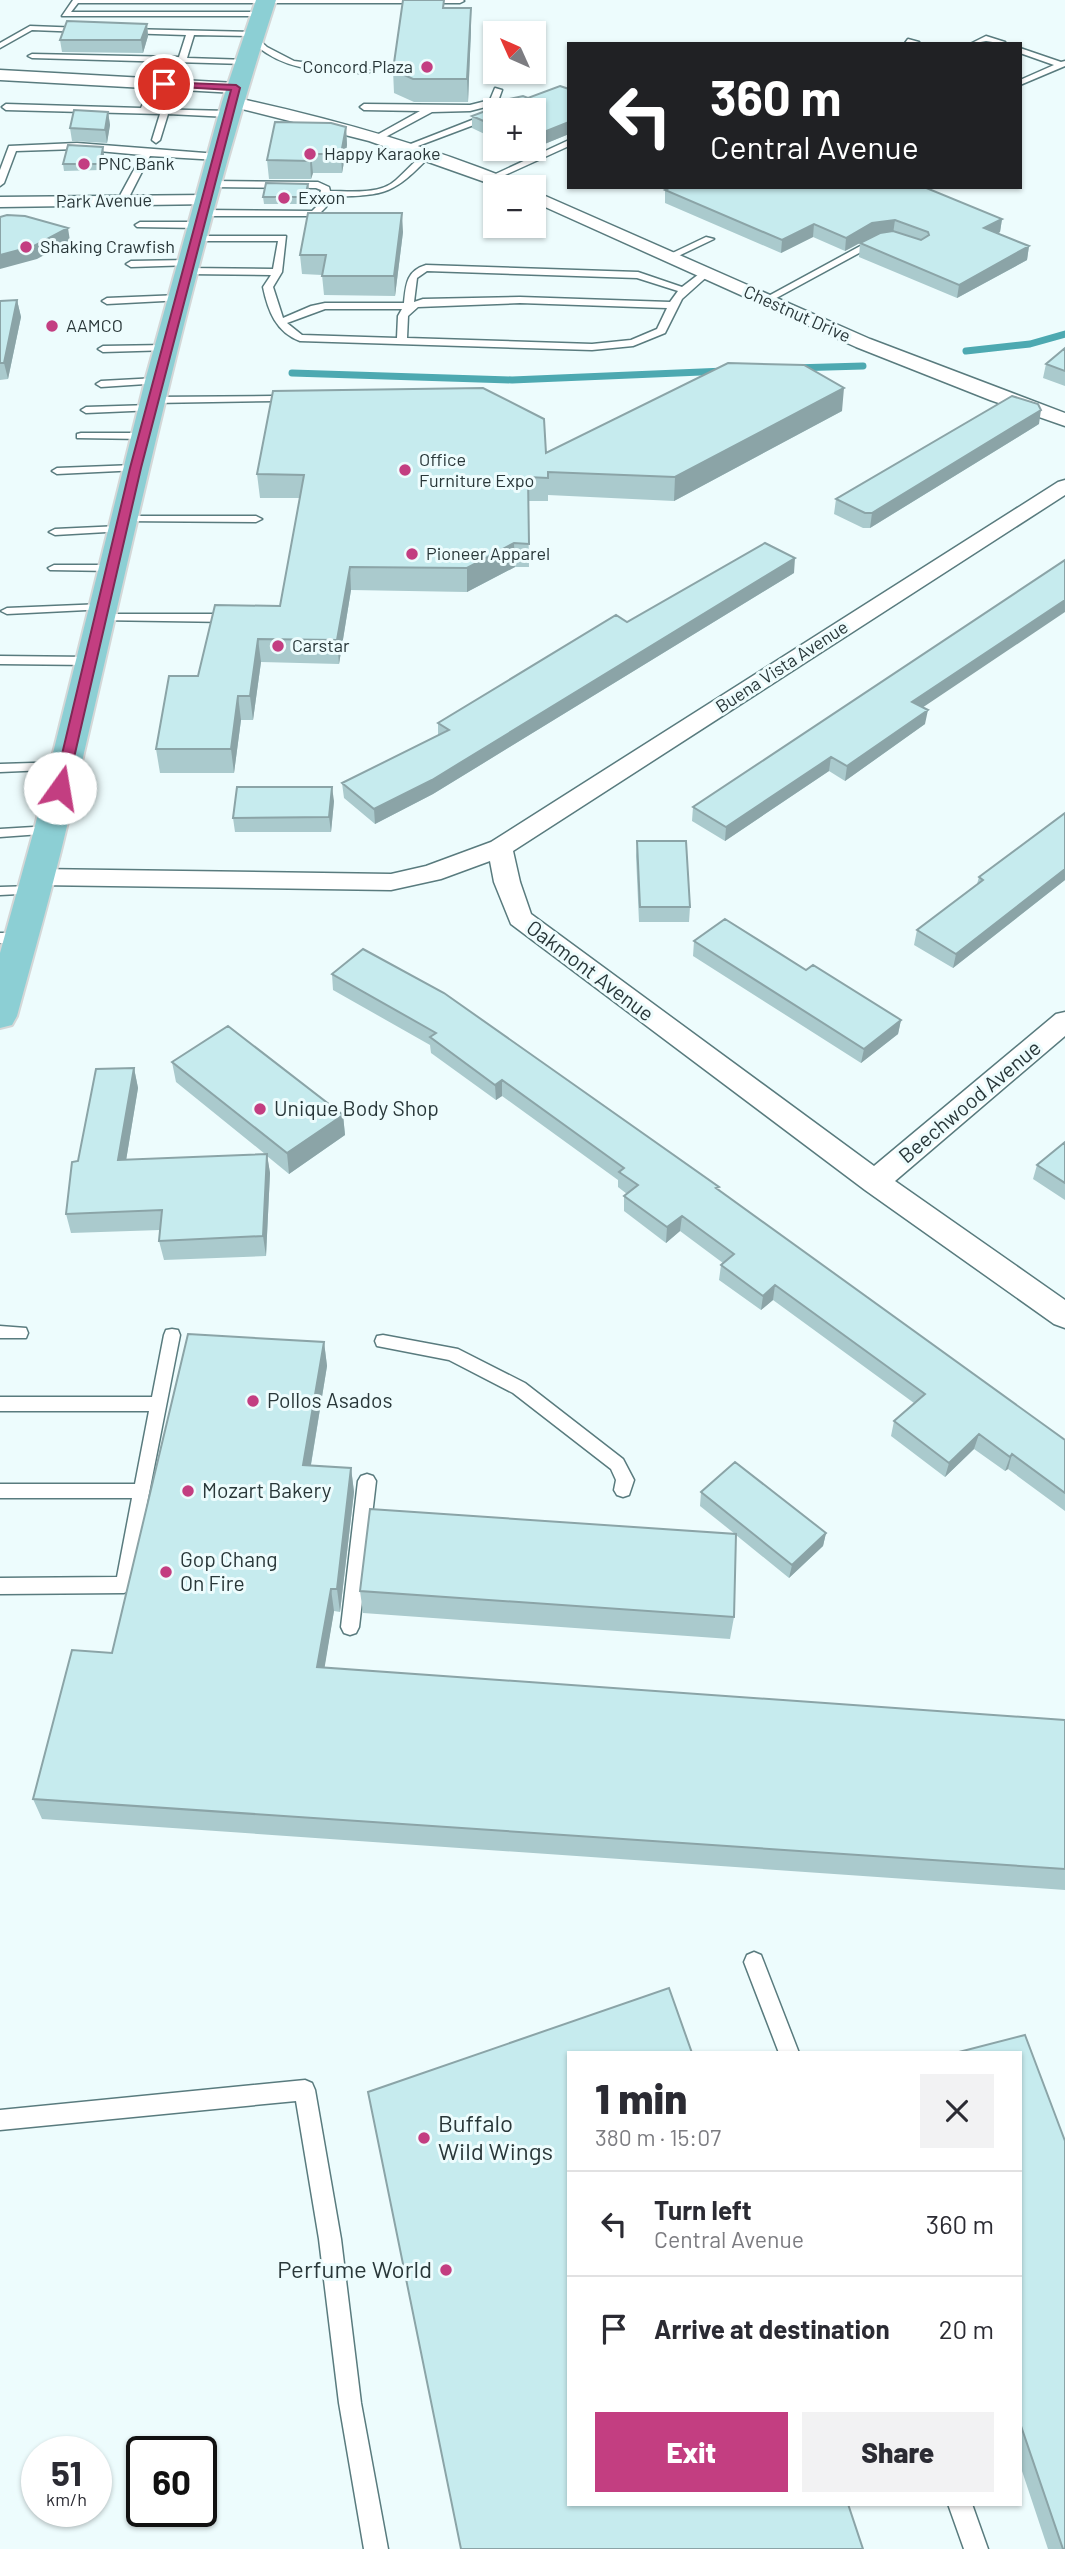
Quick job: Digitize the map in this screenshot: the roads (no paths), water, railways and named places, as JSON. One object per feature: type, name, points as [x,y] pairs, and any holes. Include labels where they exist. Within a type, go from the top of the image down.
[{"type":"main road","points":[[2,1000],[11,938],[36,883],[135,468],[232,101],[264,5]]},
{"type":"street","points":[[0,75],[164,84],[313,119],[407,147],[483,175]]},
{"type":"street","name":"Park Avenue","points":[[0,202],[122,201],[204,212]]},
{"type":"street","name":"Chestnut Drive","points":[[546,201],[766,300],[979,389],[1065,420]]},
{"type":"street","name":"Buena Vista Avenue","points":[[500,848],[1065,486]]},
{"type":"street","points":[[36,883],[119,880],[391,882],[432,873],[500,848]]},
{"type":"street","name":"Oakmont Avenue","points":[[500,848],[506,882],[520,918],[875,1182],[1065,1316]]},
{"type":"street","name":"Beechwood Avenue","points":[[875,1182],[1065,1021]]},
{"type":"lane","points":[[65,14],[76,1],[264,5]]},
{"type":"lane","points":[[0,46],[30,28],[65,14],[376,1],[460,1]]},
{"type":"lane","points":[[30,28],[88,30]]},
{"type":"lane","points":[[114,31],[253,36],[275,57],[304,67],[368,71]]},
{"type":"lane","points":[[182,60],[191,33]]},
{"type":"lane","points":[[978,42],[986,38],[997,42]]},
{"type":"lane","points":[[1022,51],[1063,63]]},
{"type":"lane","points":[[32,56],[88,55],[245,62]]},
{"type":"lane","points":[[1022,81],[1063,63]]},
{"type":"lane","points":[[144,111],[152,92],[164,84]]},
{"type":"lane","points":[[364,107],[430,109],[485,106],[494,102],[498,90]]},
{"type":"lane","points":[[5,107],[165,111],[232,101]]},
{"type":"lane","points":[[379,138],[430,109]]},
{"type":"lane","points":[[156,141],[165,111]]},
{"type":"lane","points":[[407,147],[483,118]]},
{"type":"lane","points":[[498,175],[567,144]]},
{"type":"lane","points":[[0,183],[12,148],[77,146],[218,157]]},
{"type":"lane","points":[[122,201],[147,153]]},
{"type":"lane","points":[[325,194],[373,193],[387,189],[399,183],[408,171],[428,154]]},
{"type":"lane","points":[[140,225],[318,185],[326,189],[321,207],[314,214],[204,212]]},
{"type":"lane","points":[[204,212],[283,238],[277,272],[268,287],[272,309],[280,323],[300,338],[592,347],[633,343],[661,331],[671,305],[690,282],[706,273]]},
{"type":"lane","points":[[766,300],[857,249],[887,238]]},
{"type":"lane","points":[[669,257],[709,239]]},
{"type":"lane","points":[[131,264],[277,272]]},
{"type":"lane","points":[[402,342],[403,314],[408,306],[411,277],[417,270],[426,268],[638,275],[683,290]]},
{"type":"lane","points":[[107,301],[180,298]]},
{"type":"lane","points":[[280,323],[325,306],[408,306],[423,302],[520,300],[671,305]]},
{"type":"lane","points":[[103,349],[167,348]]},
{"type":"lane","points":[[101,384],[154,396],[272,399]]},
{"type":"lane","points":[[86,410],[154,396]]},
{"type":"lane","points":[[81,436],[145,436]]},
{"type":"lane","points":[[57,471],[135,468]]},
{"type":"lane","points":[[55,532],[122,524],[256,519]]},
{"type":"lane","points":[[54,568],[113,568]]},
{"type":"lane","points":[[7,611],[246,617]]},
{"type":"lane","points":[[0,660],[90,661]]},
{"type":"lane","points":[[0,768],[65,766]]},
{"type":"lane","points":[[0,833],[50,830]]},
{"type":"lane","points":[[0,891],[36,883]]},
{"type":"lane","points":[[0,1332],[20,1333]]},
{"type":"lane","points":[[0,1586],[124,1585],[173,1335]]},
{"type":"lane","points":[[383,1341],[452,1354],[519,1388],[617,1464],[625,1480],[623,1490]]},
{"type":"lane","points":[[0,1404],[159,1404]]},
{"type":"lane","points":[[350,1627],[367,1481]]},
{"type":"lane","points":[[0,1491],[142,1491]]},
{"type":"lane","points":[[754,1962],[788,2051]]},
{"type":"lane","points":[[0,2120],[305,2090],[330,2239],[350,2403],[376,2549]]},
{"type":"lane","points":[[961,2506],[976,2549]]},
{"type":"waterway","points":[[966,351],[1030,344],[1065,334]]},
{"type":"waterway","points":[[793,368],[863,366]]},
{"type":"waterway","points":[[292,373],[512,380],[725,371]]},
{"type":"place","name":"Concord Plaza","points":[[427,67]]},
{"type":"place","name":"Happy Karaoke","points":[[310,154]]},
{"type":"place","name":"PNC Bank","points":[[84,164]]},
{"type":"place","name":"Exxon","points":[[284,198]]},
{"type":"place","name":"Shaking Crawfish","points":[[26,247]]},
{"type":"place","name":"AAMCO","points":[[52,326]]},
{"type":"place","name":"Office Furniture Expo","points":[[405,470]]},
{"type":"place","name":"Pioneer Apparel","points":[[412,554]]},
{"type":"place","name":"Carstar","points":[[278,646]]},
{"type":"place","name":"Unique Body Shop","points":[[260,1109]]},
{"type":"place","name":"Pollos Asados","points":[[253,1401]]},
{"type":"place","name":"Mozart Bakery","points":[[188,1491]]},
{"type":"place","name":"Gop Chang On Fire","points":[[166,1572]]},
{"type":"place","name":"Buffalo Wild Wings","points":[[424,2138]]},
{"type":"place","name":"Perfume World","points":[[446,2270]]}]
